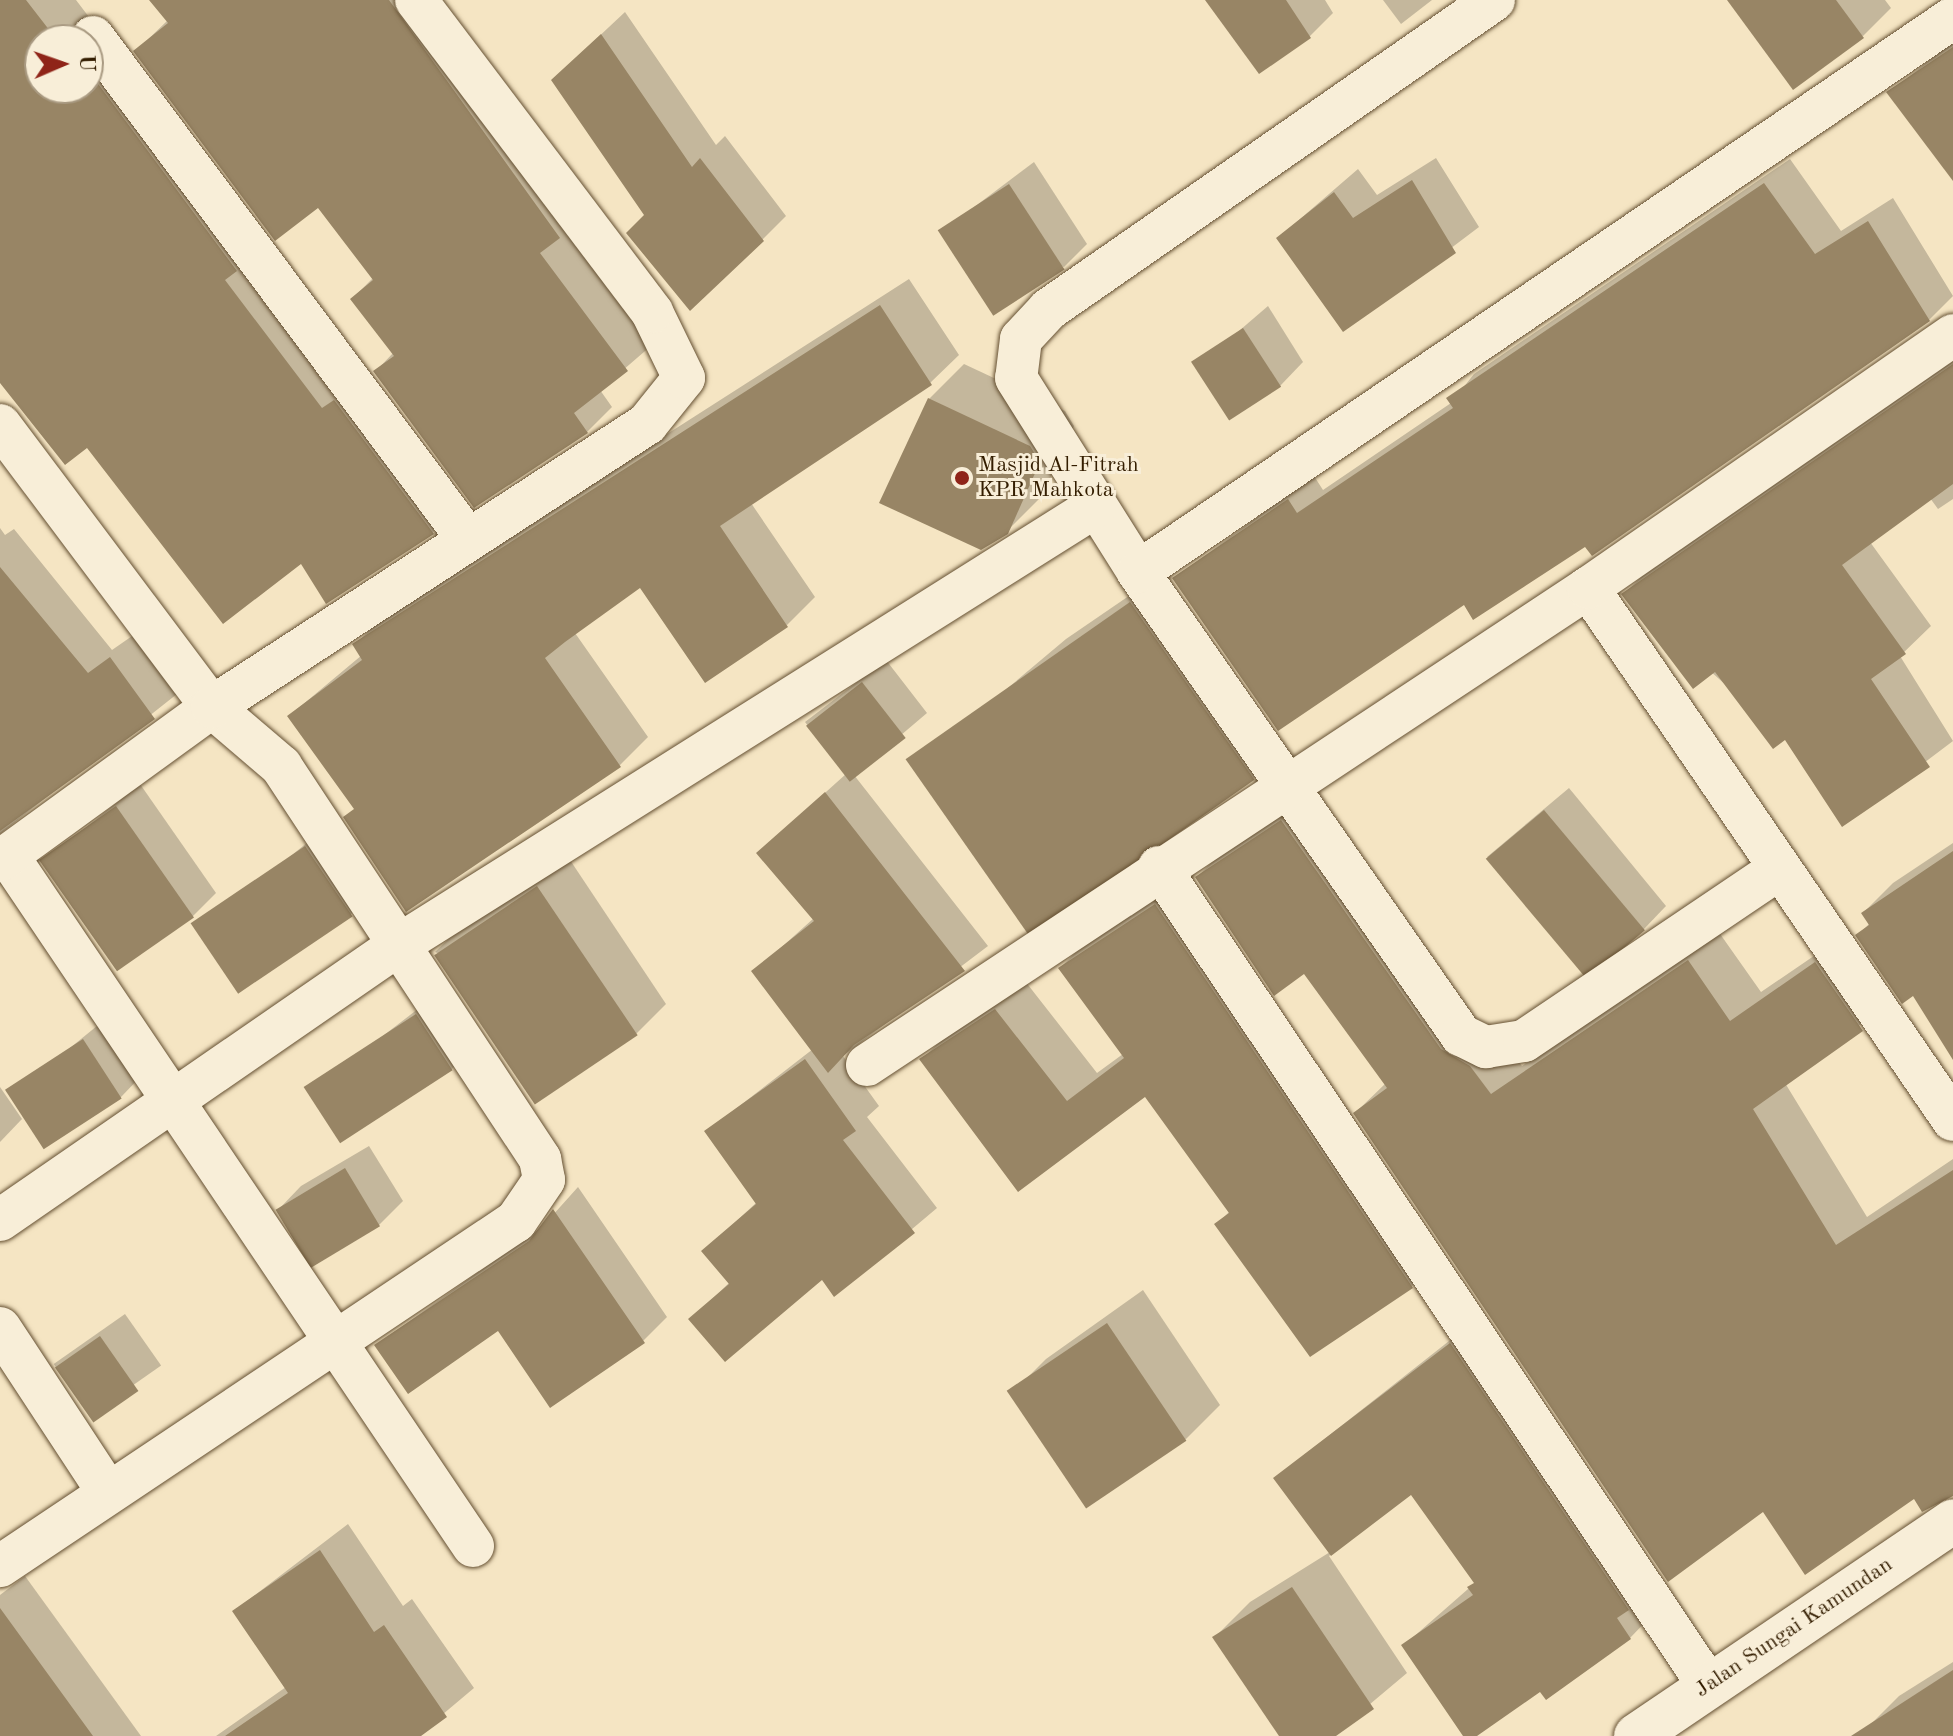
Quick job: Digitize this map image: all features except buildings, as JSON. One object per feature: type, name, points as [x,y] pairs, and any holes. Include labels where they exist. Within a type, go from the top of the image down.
[{"type":"main road","name":"Jalan Sungai Kamundan","points":[[1636,1736],[1953,1521]]},
{"type":"street","points":[[416,0],[652,312],[684,378],[647,424],[467,538],[212,707],[4,858],[176,1099],[473,1546]]},
{"type":"street","points":[[1494,0],[1049,309],[1021,339],[1016,378],[1138,572],[1461,1035],[1486,1047],[1524,1041],[1779,869]]},
{"type":"street","points":[[1138,572],[1953,18]]},
{"type":"street","points":[[104,52],[467,538]]},
{"type":"street","points":[[867,1065],[1159,867],[1588,588],[1953,335]]},
{"type":"street","points":[[0,425],[212,707],[281,766],[540,1159],[544,1180],[516,1221],[107,1491],[0,1566]]},
{"type":"street","points":[[0,1220],[397,946],[1095,507]]},
{"type":"street","points":[[1588,588],[1953,1120]]},
{"type":"street","points":[[1159,867],[1708,1685]]},
{"type":"street","points":[[0,1328],[107,1491]]},
{"type":"place","name":"Masjid Al-Fitrah KPR Mahkota","points":[[962,478]]}]
